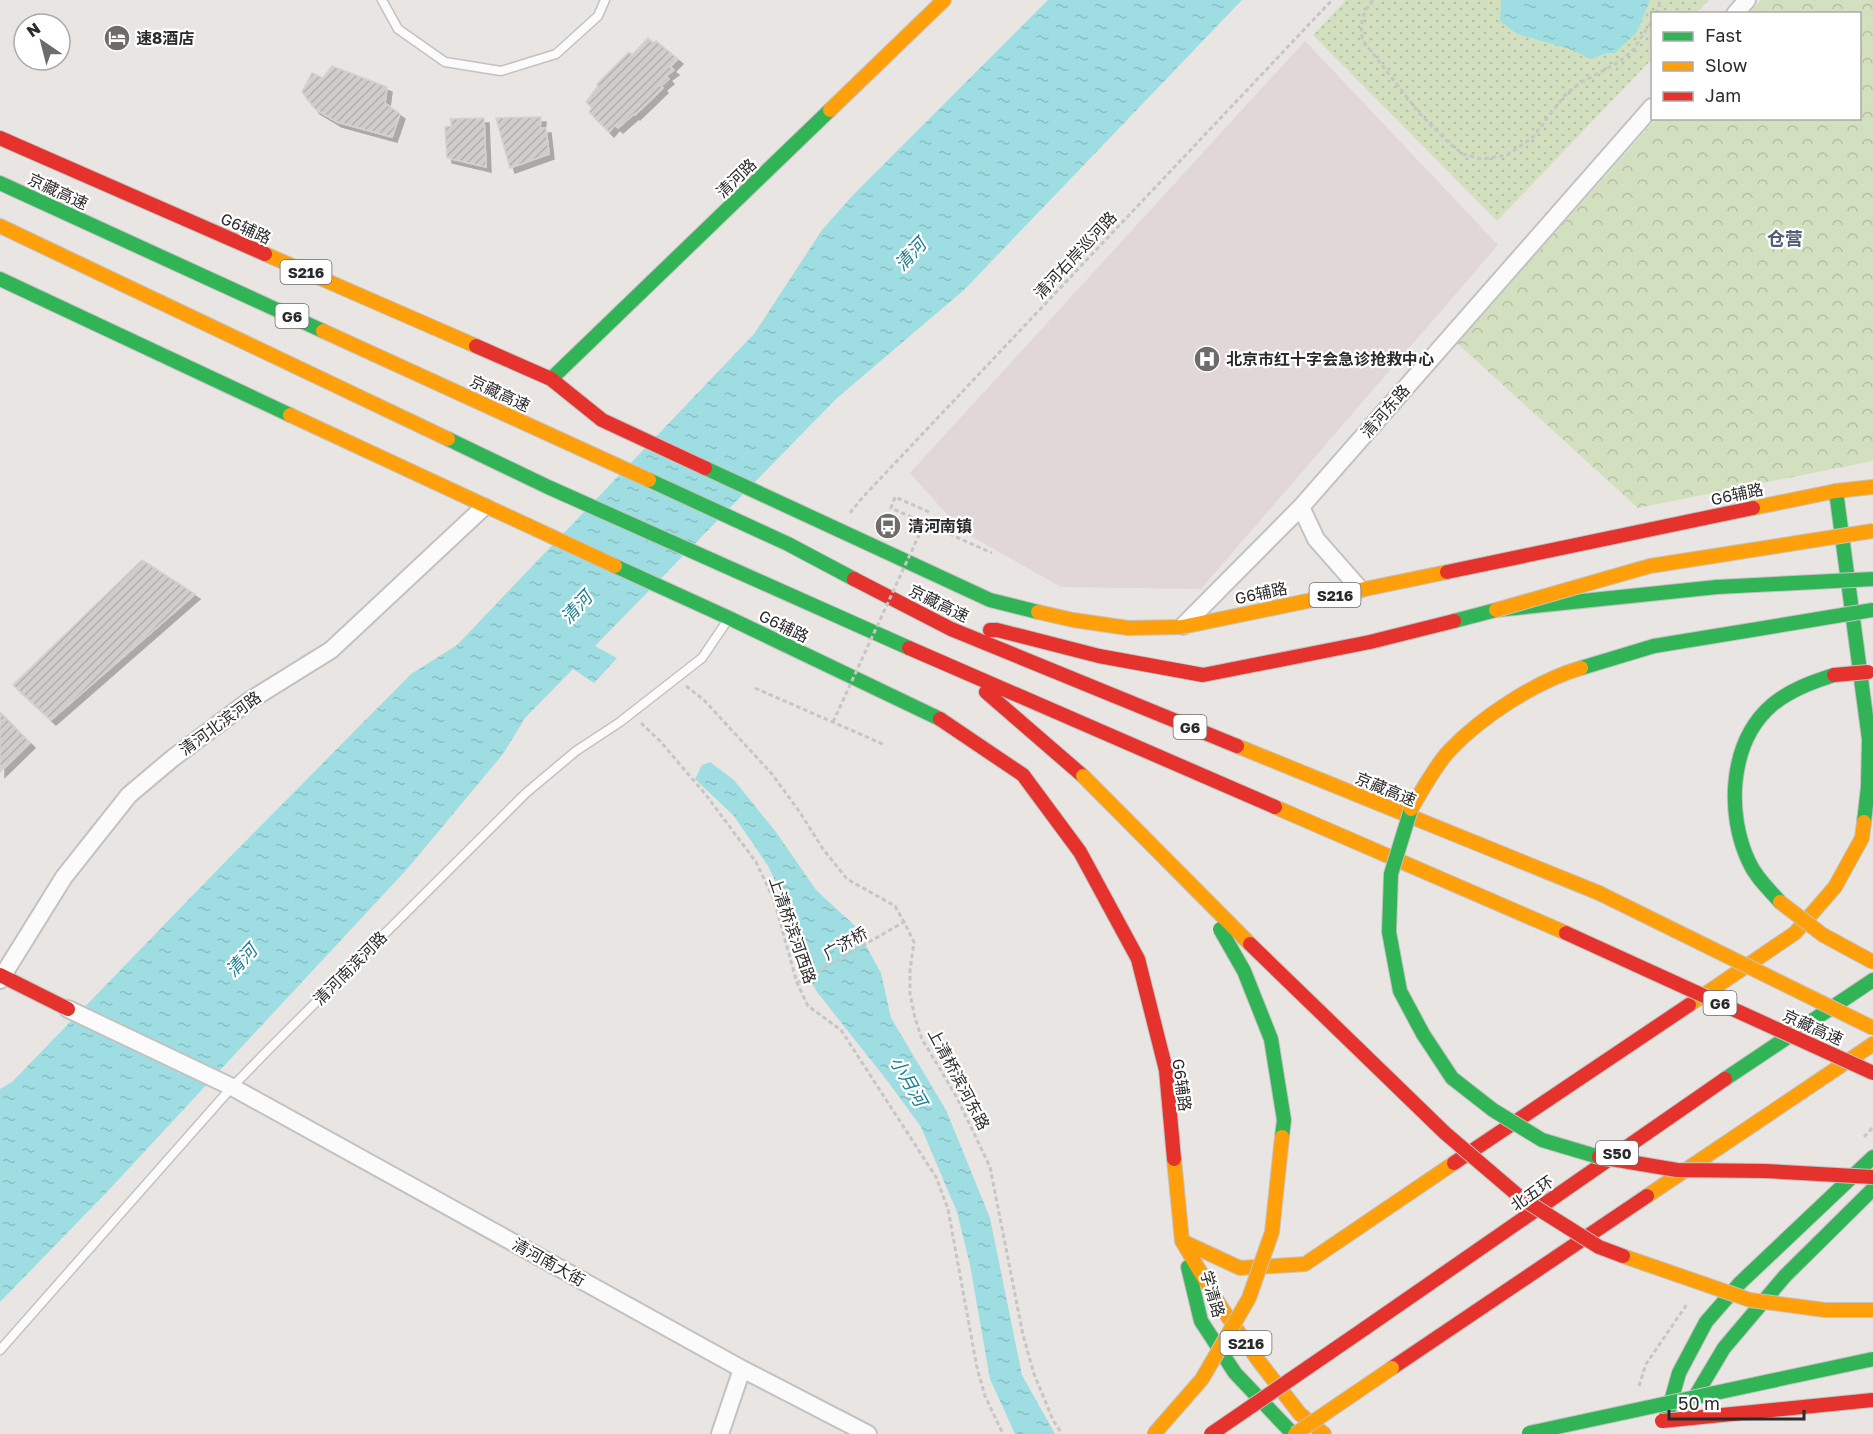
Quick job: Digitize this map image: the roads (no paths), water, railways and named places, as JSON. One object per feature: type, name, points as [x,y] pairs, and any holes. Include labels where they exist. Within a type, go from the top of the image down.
[{"type":"main road","name":"清河路","points":[[551,379],[944,0]]},
{"type":"main road","name":"G6辅路","points":[[0,138],[551,379],[602,420],[990,600],[1072,621],[1128,628],[1182,627],[1836,491],[1873,487]]},
{"type":"main road","name":"京藏高速","points":[[0,183],[789,544],[951,629],[1599,893],[1873,1028]]},
{"type":"main road","name":"京藏高速","points":[[0,226],[548,487],[963,672],[1566,933],[1873,1073]]},
{"type":"main road","points":[[0,279],[484,507]]},
{"type":"main road","points":[[1182,1241],[1240,1268],[1305,1264],[1795,933],[1835,887],[1862,838],[1868,787],[1869,739],[1836,491]]},
{"type":"main road","name":"G6辅路","points":[[484,507],[729,618],[944,721],[1023,776],[1080,852],[1138,959],[1166,1070],[1182,1241],[1221,1307],[1258,1360],[1300,1414],[1324,1434]]},
{"type":"main road","points":[[951,629],[997,630],[1098,656],[1203,675],[1370,642],[1496,610],[1650,566],[1873,531]]},
{"type":"main road","points":[[1496,610],[1717,586],[1873,579]]},
{"type":"main road","points":[[1873,610],[1654,646],[1559,674],[1498,709],[1448,752],[1409,812],[1391,874],[1389,932],[1400,991],[1423,1034],[1452,1078],[1493,1110],[1542,1140],[1608,1160],[1677,1170],[1765,1171],[1873,1177]]},
{"type":"main road","points":[[963,672],[1083,776],[1204,900],[1445,1133],[1521,1198],[1599,1247],[1750,1300],[1825,1310],[1873,1311]]},
{"type":"main road","points":[[1679,1110],[1873,963],[1823,935],[1780,902],[1749,864],[1739,835],[1733,790],[1749,734],[1766,711],[1785,696],[1808,684],[1834,675],[1870,672]]},
{"type":"main road","points":[[1155,1434],[1203,1379],[1249,1298],[1272,1232],[1284,1120],[1271,1039],[1244,970],[1204,900]]},
{"type":"main road","points":[[1,978],[68,1009]]},
{"type":"main road","name":"北五环","points":[[1211,1434],[1679,1110],[1873,980]]},
{"type":"main road","points":[[1294,1434],[1873,1044]]},
{"type":"main road","points":[[1663,1434],[1679,1373],[1706,1322],[1740,1283],[1873,1157]]},
{"type":"main road","points":[[1673,1434],[1724,1348],[1785,1276],[1873,1189]]},
{"type":"main road","name":"学清路","points":[[1182,1241],[1201,1321],[1236,1372],[1294,1434]]},
{"type":"main road","points":[[1527,1434],[1873,1359]]},
{"type":"main road","points":[[1527,1434],[1873,1401]]},
{"type":"street","points":[[1737,12],[1747,0]]},
{"type":"street","name":"清河东路","points":[[1182,627],[1301,507],[1651,109]]},
{"type":"street","name":"清河北滨河路","points":[[1,978],[64,877],[129,795],[173,758],[249,701],[331,650],[484,507]]},
{"type":"street","points":[[1301,507],[1316,539],[1360,589]]},
{"type":"street","name":"清河南大街","points":[[68,1009],[232,1087],[742,1370],[868,1434]]},
{"type":"street","points":[[720,1434],[742,1370]]},
{"type":"lane","points":[[382,0],[398,29],[445,62],[501,71],[556,54],[598,16],[605,0]]},
{"type":"lane","name":"清河南滨河路","points":[[0,1350],[232,1087],[526,793],[576,751],[630,714],[702,658],[729,618]]},
{"type":"water","name":"清河","points":[[1048,0],[1242,0],[964,290],[837,398],[595,646],[617,658],[594,683],[573,669],[525,718],[503,754],[408,868],[106,1193],[0,1302],[0,1089],[12,1082],[411,674],[457,645],[754,334],[822,230],[853,195]]},
{"type":"water","points":[[1501,0],[1650,0],[1637,32],[1615,53],[1607,53],[1591,59],[1570,49],[1517,34],[1500,21]]},
{"type":"water","name":"小月河","points":[[710,762],[734,780],[776,832],[816,890],[855,926],[881,973],[891,1018],[946,1110],[990,1218],[1022,1375],[1055,1434],[1015,1434],[990,1379],[970,1265],[957,1212],[921,1127],[817,992],[802,966],[787,905],[768,866],[734,816],[695,779],[702,765]]},
{"type":"place","name":"速8酒店","points":[[117,38]]},
{"type":"place","name":"北京市红十字会急诊抢救中心","points":[[1207,359]]},
{"type":"place","name":"清河南镇","points":[[888,526]]},
{"type":"district","name":"仓营","points":[[1785,238]]}]
